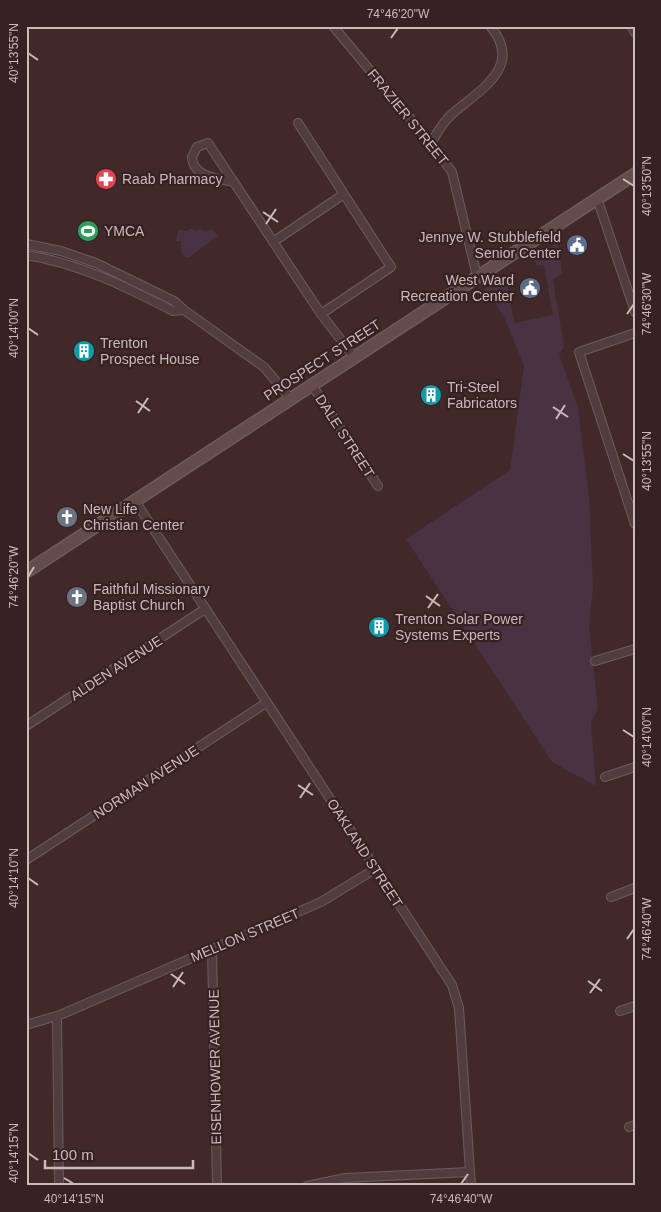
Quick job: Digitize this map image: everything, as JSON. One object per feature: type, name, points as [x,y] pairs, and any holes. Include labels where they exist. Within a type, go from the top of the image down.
[{"type":"street","name":"FRAZIER STREET","points":[[333,26],[431,143],[452,172],[477,276]]},
{"type":"street","points":[[431,143],[449,116],[492,80],[501,66],[503,53],[501,43],[490,26]]},
{"type":"street","points":[[632,26],[635,33]]},
{"type":"street","points":[[298,123],[391,267],[321,314]]},
{"type":"street","points":[[233,182],[203,175],[197,171],[192,158],[197,148],[208,143],[321,314],[354,357]]},
{"type":"street","name":"PROSPECT STREET","points":[[26,572],[635,174]]},
{"type":"street","points":[[273,242],[344,194]]},
{"type":"street","points":[[597,198],[635,312]]},
{"type":"street","points":[[26,244],[61,251],[96,263],[174,300],[184,310],[264,367],[291,398]]},
{"type":"street","points":[[26,255],[50,259],[92,273],[173,311],[184,310]]},
{"type":"street","points":[[635,333],[579,352],[635,524]]},
{"type":"street","name":"DALE STREET","points":[[312,386],[378,486]]},
{"type":"street","name":"OAKLAND STREET","points":[[135,501],[452,985],[457,998],[471,1186]]},
{"type":"street","name":"ALDEN AVENUE","points":[[26,726],[205,609]]},
{"type":"street","points":[[595,661],[635,649]]},
{"type":"street","name":"NORMAN AVENUE","points":[[26,860],[266,703]]},
{"type":"street","points":[[605,777],[635,767]]},
{"type":"street","name":"MELLON STREET","points":[[26,1025],[57,1016],[321,902],[376,869]]},
{"type":"street","points":[[611,896],[635,888]]},
{"type":"street","name":"EISENHOWER AVENUE","points":[[212,949],[217,1186]]},
{"type":"street","points":[[620,1011],[635,1006]]},
{"type":"street","points":[[57,1016],[59,1186]]},
{"type":"street","points":[[307,1186],[346,1178],[470,1172]]},
{"type":"shaded area","points":[[191,228],[197,231],[199,229],[205,231],[213,229],[218,236],[189,257],[185,257],[181,251],[181,241],[176,241],[178,230],[187,231]]},
{"type":"shaded area","points":[[558,243],[562,273],[553,280],[564,347],[559,354],[578,408],[589,496],[593,589],[589,626],[598,708],[591,723],[596,786],[552,762],[406,539],[510,470],[524,366],[505,319],[490,295],[483,290],[512,272],[515,275],[507,281],[514,323],[553,315],[544,265],[537,266],[534,256]]},
{"type":"place","name":"Raab Pharmacy","points":[[106,179]]},
{"type":"place","name":"YMCA","points":[[88,231]]},
{"type":"place","name":"Jennye W. Stubblefield Senior Center","points":[[577,245]]},
{"type":"place","name":"West Ward Recreation Center","points":[[530,288]]},
{"type":"place","name":"Trenton Prospect House","points":[[84,351]]},
{"type":"place","name":"Tri-Steel Fabricators","points":[[431,395]]},
{"type":"place","name":"New Life Christian Center","points":[[67,517]]},
{"type":"place","name":"Faithful Missionary Baptist Church","points":[[77,597]]},
{"type":"place","name":"Trenton Solar Power Systems Experts","points":[[379,627]]}]
